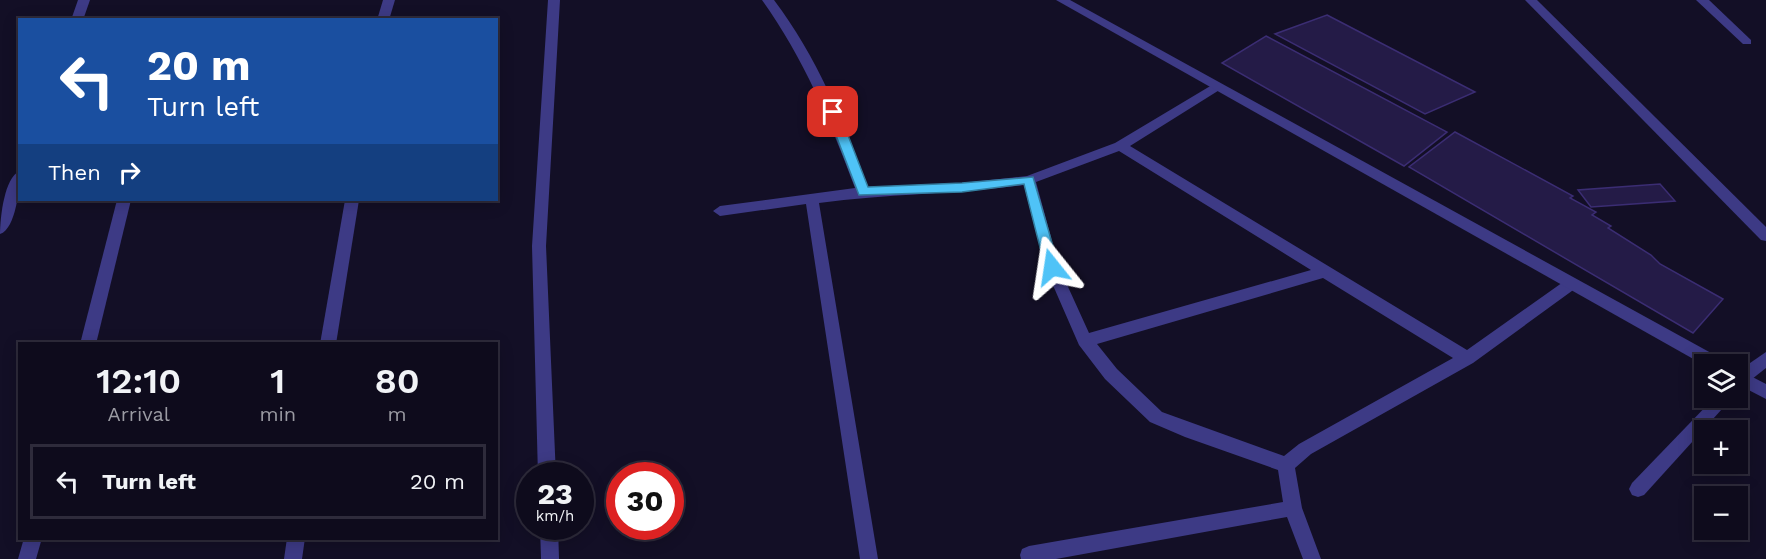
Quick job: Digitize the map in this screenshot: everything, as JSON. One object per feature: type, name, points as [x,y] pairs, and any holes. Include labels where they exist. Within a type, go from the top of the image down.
[{"type":"street","points":[[78,18],[84,0]]},
{"type":"street","points":[[384,18],[389,0]]},
{"type":"street","points":[[547,462],[539,246],[554,0]]},
{"type":"street","points":[[768,0],[804,57],[833,112],[863,192]]},
{"type":"street","points":[[1062,0],[1698,354]]},
{"type":"street","points":[[1531,0],[1766,236]]},
{"type":"street","points":[[1702,0],[1747,42]]},
{"type":"street","points":[[720,211],[812,201],[863,192],[962,188],[1029,180],[1120,146],[1217,86]]},
{"type":"street","points":[[1120,146],[1467,358]]},
{"type":"street","points":[[1029,180],[1052,267],[1085,341],[1111,374],[1156,417],[1191,432],[1286,465]]},
{"type":"street","points":[[0,229],[18,181]]},
{"type":"street","points":[[88,342],[124,201]]},
{"type":"street","points":[[328,342],[352,201]]},
{"type":"street","points":[[812,201],[869,559]]},
{"type":"street","points":[[1085,341],[1323,272]]},
{"type":"street","points":[[1286,465],[1305,449],[1467,358],[1571,284]]},
{"type":"street","points":[[1748,372],[1766,359]]},
{"type":"street","points":[[1748,384],[1766,392]]},
{"type":"street","points":[[1638,489],[1715,408]]},
{"type":"street","points":[[1286,465],[1293,508],[1312,559]]},
{"type":"street","points":[[1029,555],[1293,508]]},
{"type":"street","points":[[27,559],[32,540]]},
{"type":"street","points":[[293,559],[296,540]]},
{"type":"street","points":[[549,540],[550,559]]},
{"type":"building","points":[[1327,15],[1475,92],[1425,114],[1275,34]]},
{"type":"building","points":[[1266,36],[1447,132],[1404,166],[1222,63]]},
{"type":"building","points":[[1455,132],[1573,196],[1570,198],[1596,212],[1592,215],[1611,226],[1608,228],[1651,255],[1660,264],[1723,299],[1693,333],[1409,167]]},
{"type":"building","points":[[1660,184],[1675,201],[1591,207],[1578,190]]},
{"type":"route","points":[[833,112],[863,192],[962,188],[1029,180],[1052,267]]}]
